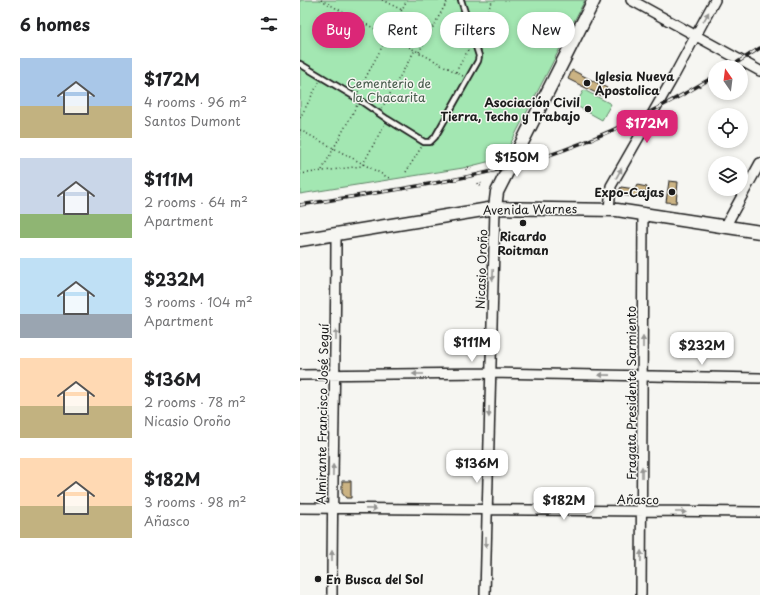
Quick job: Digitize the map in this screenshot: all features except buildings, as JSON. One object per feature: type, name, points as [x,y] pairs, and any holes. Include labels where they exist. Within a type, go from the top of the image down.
[{"type":"main road","points":[[495,208],[497,192],[594,0]]},
{"type":"main road","name":"Avenida Warnes","points":[[300,240],[495,208],[609,210],[760,232]]},
{"type":"street","points":[[631,0],[760,71]]},
{"type":"street","points":[[609,210],[611,186],[674,76],[715,0]]},
{"type":"street","points":[[725,227],[760,163]]},
{"type":"street","name":"Nicasio Oroño","points":[[485,595],[495,208]]},
{"type":"street","name":"Fragata Presidente Sarmiento","points":[[641,595],[643,214]]},
{"type":"street","name":"Almirante Francisco José Seguí","points":[[332,595],[336,234]]},
{"type":"street","points":[[300,375],[490,374],[643,375],[760,378]]},
{"type":"street","name":"Añasco","points":[[300,508],[760,512]]},
{"type":"lane","points":[[300,64],[360,100],[387,120],[424,142],[430,142],[436,137],[478,61],[479,56],[462,0]]},
{"type":"path","points":[[321,0],[373,28]]},
{"type":"path","points":[[382,0],[402,10],[407,0]]},
{"type":"path","points":[[419,52],[448,0]]},
{"type":"path","points":[[355,97],[382,48]]},
{"type":"path","points":[[410,48],[469,78]]},
{"type":"path","points":[[379,113],[414,50]]},
{"type":"path","points":[[300,118],[322,77]]},
{"type":"path","points":[[321,171],[360,100]]},
{"type":"path","points":[[300,174],[362,166],[387,120]]},
{"type":"path","points":[[300,130],[391,178]]},
{"type":"path","points":[[406,172],[424,142]]},
{"type":"path","points":[[466,170],[466,168],[470,167],[471,169]]},
{"type":"path","points":[[478,183],[479,186],[482,185],[482,183]]},
{"type":"green space","name":"Cementerio de la Chacarita","points":[[300,0],[585,0],[575,19],[575,12],[517,12],[517,48],[560,48],[503,158],[463,168],[300,194]]},
{"type":"green space","points":[[584,90],[611,104],[602,120],[575,105]]},
{"type":"railway","points":[[741,60],[760,48]]},
{"type":"railway","points":[[300,205],[409,188],[463,178],[517,165],[569,148],[619,127],[668,103],[708,80]]},
{"type":"place","name":"Iglesia Nueva Apostolica","points":[[587,83]]},
{"type":"place","name":"Asociación Civil Tierra, Techo y Trabajo","points":[[588,109]]},
{"type":"place","name":"Expo-Cajas","points":[[672,192]]},
{"type":"place","name":"Ricardo Roitman","points":[[523,223]]},
{"type":"place","name":"En Busca del Sol","points":[[318,579]]}]
